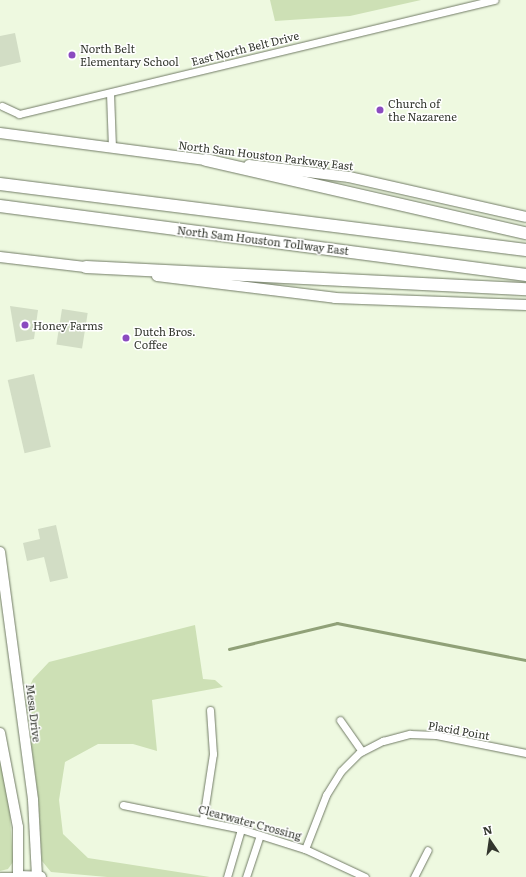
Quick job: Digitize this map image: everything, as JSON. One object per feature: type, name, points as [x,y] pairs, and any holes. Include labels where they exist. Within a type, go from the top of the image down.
[{"type":"highway","points":[[206,160],[526,233]]},
{"type":"highway","name":"North Sam Houston Tollway East","points":[[0,184],[526,250]]},
{"type":"highway","name":"North Sam Houston Tollway East","points":[[0,206],[526,275]]},
{"type":"highway","points":[[86,267],[526,289]]},
{"type":"main road","name":"North Sam Houston Parkway East","points":[[0,134],[349,177],[526,216]]},
{"type":"main road","points":[[0,257],[335,298],[526,305]]},
{"type":"main road","name":"Mesa Drive","points":[[0,552],[34,800],[37,877]]},
{"type":"main road","points":[[0,733],[18,827],[18,877],[41,877]]},
{"type":"street","name":"East North Belt Drive","points":[[2,106],[18,114],[495,0]]},
{"type":"street","points":[[110,93],[112,147]]},
{"type":"street","points":[[203,819],[213,754],[210,710]]},
{"type":"street","points":[[340,720],[362,751]]},
{"type":"street","name":"Placid Point","points":[[305,849],[326,795],[341,771],[362,751],[410,734],[526,753]]},
{"type":"street","name":"Clearwater Crossing","points":[[123,805],[203,819],[241,829],[305,849],[365,877]]},
{"type":"street","points":[[228,877],[241,829]]},
{"type":"street","points":[[246,877],[260,835]]},
{"type":"street","points":[[414,877],[428,850]]},
{"type":"street","points":[[0,876],[18,877]]},
{"type":"green space","points":[[270,0],[421,0],[350,16],[275,21]]},
{"type":"green space","points":[[195,625],[203,679],[215,680],[223,687],[152,700],[157,751],[133,744],[98,744],[65,762],[59,800],[63,834],[88,858],[210,877],[107,877],[51,872],[42,861],[38,795],[25,696],[33,679],[49,662]]},
{"type":"green space","points":[[0,746],[9,801],[13,862],[8,869],[0,871]]},
{"type":"building","points":[[15,33],[21,62],[0,67],[0,36]]},
{"type":"building","name":"Honey Farms","points":[[10,306],[38,310],[34,339],[16,342]]},
{"type":"building","points":[[62,309],[88,313],[82,349],[56,345]]},
{"type":"building","points":[[34,374],[51,447],[25,453],[8,380]]},
{"type":"building","points":[[56,525],[68,578],[50,582],[44,557],[27,561],[23,543],[40,539],[38,529]]},
{"type":"waterway","points":[[229,649],[337,623],[526,660]]},
{"type":"place","name":"North Belt Elementary School","points":[[72,55]]},
{"type":"place","name":"Church of the Nazarene","points":[[380,110]]},
{"type":"place","name":"Honey Farms","points":[[25,325]]},
{"type":"place","name":"Dutch Bros. Coffee","points":[[126,338]]}]
